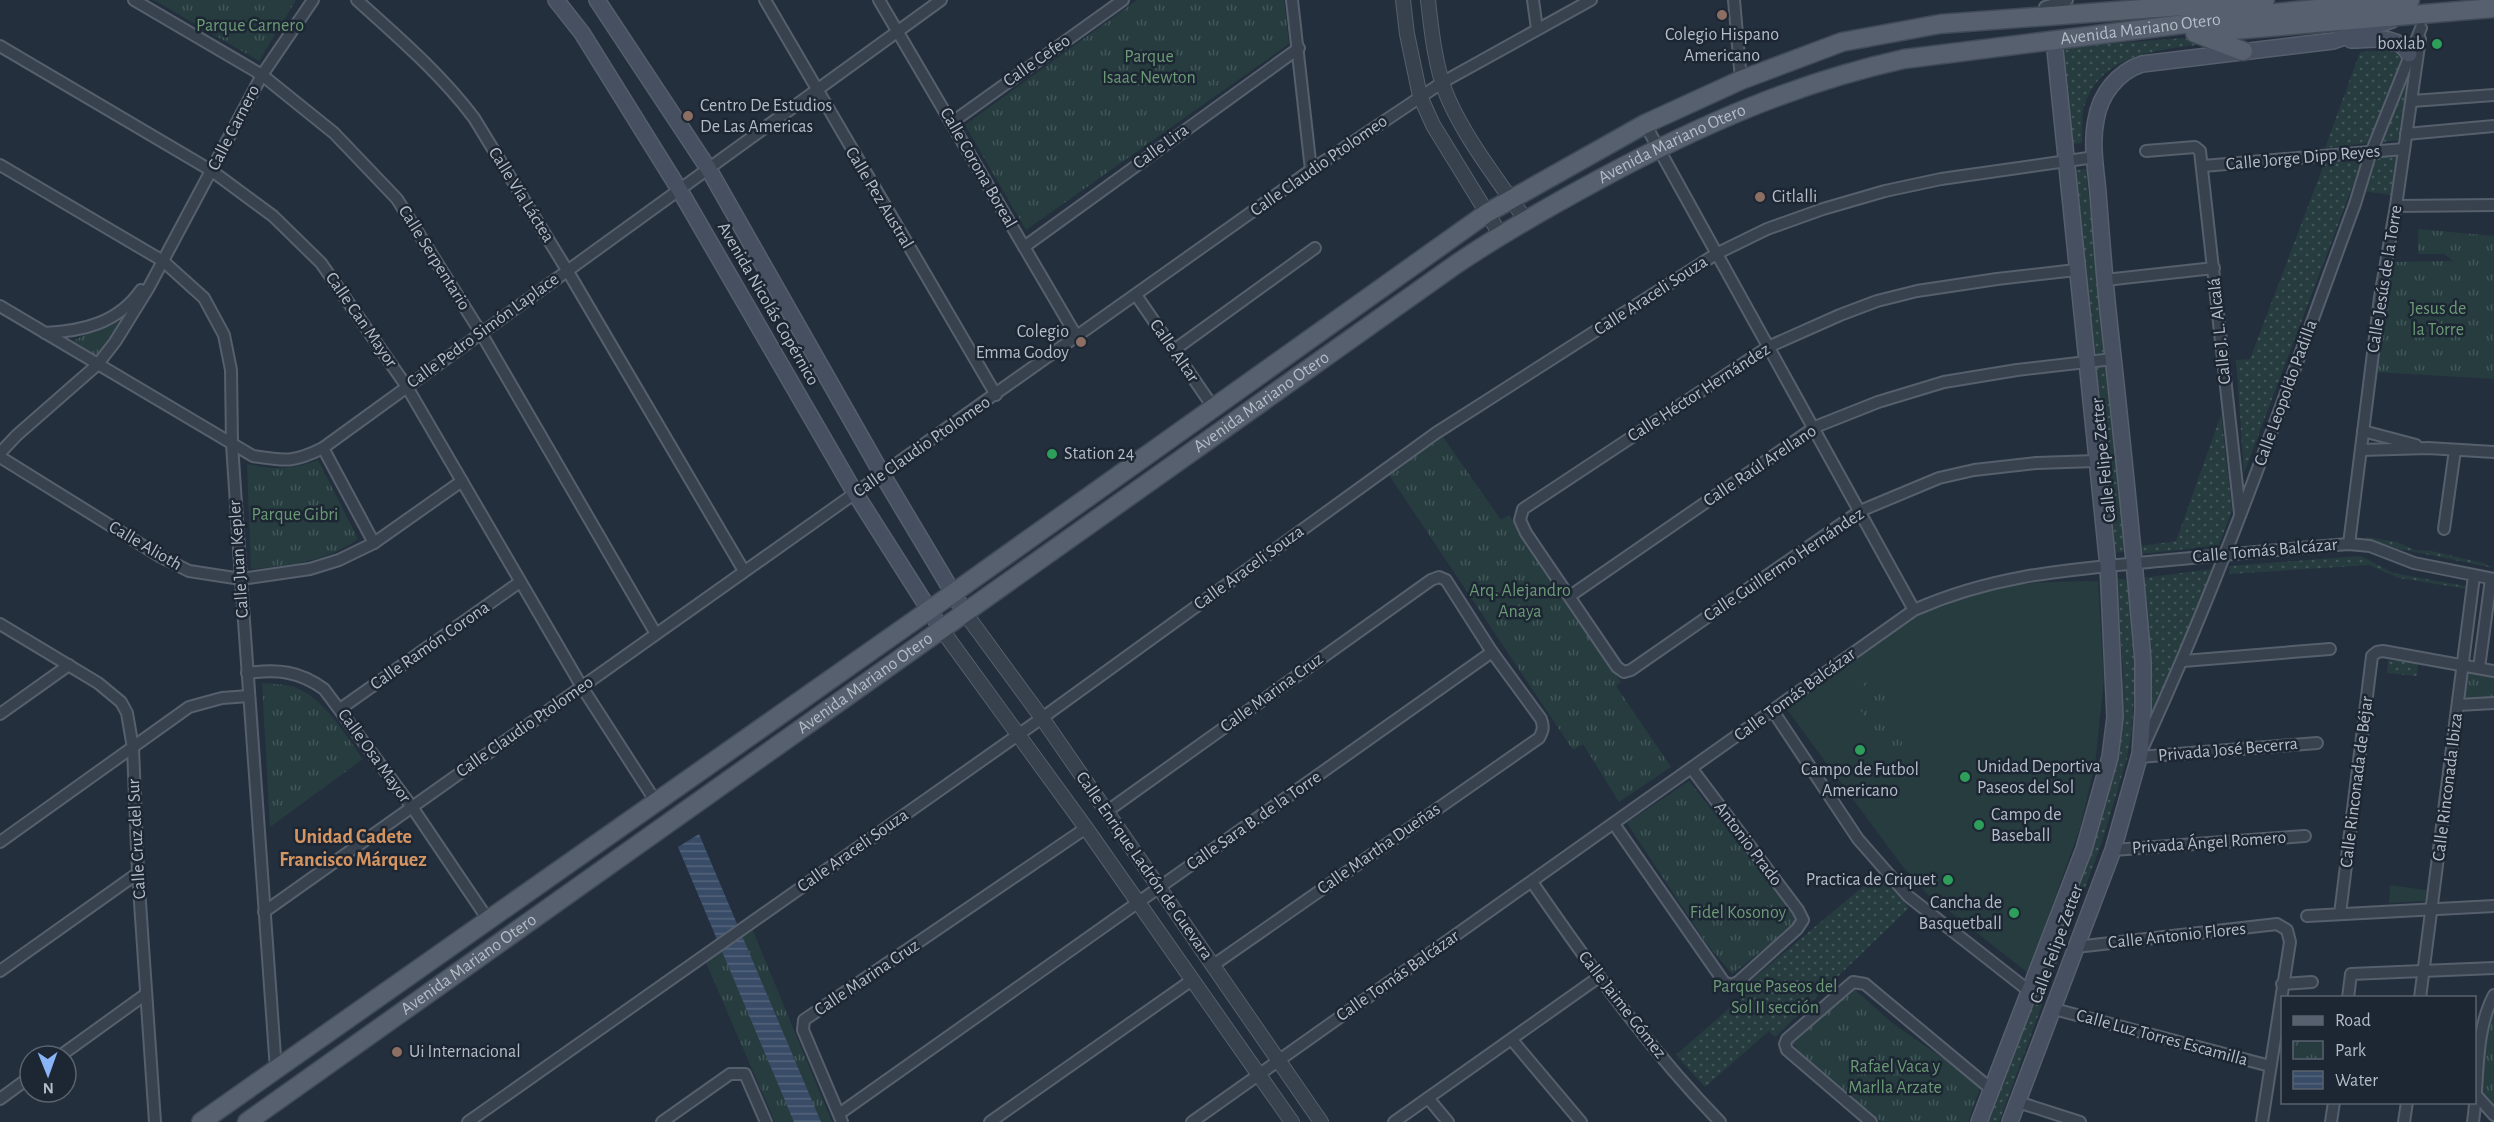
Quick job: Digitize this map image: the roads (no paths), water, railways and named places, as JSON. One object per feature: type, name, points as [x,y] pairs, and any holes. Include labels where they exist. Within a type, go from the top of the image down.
[{"type":"main road","name":"Avenida Nicolás Copérnico","points":[[556,0],[582,33],[679,189],[855,493],[942,630]]},
{"type":"main road","name":"Avenida Nicolás Copérnico","points":[[597,0],[708,168],[882,474],[965,613]]},
{"type":"main road","points":[[2010,18],[2045,7],[2116,0]]},
{"type":"main road","name":"Avenida Mariano Otero","points":[[247,1122],[1500,234],[1525,219],[1658,148],[1744,108],[1848,71],[1904,59],[2095,36],[2263,5]]},
{"type":"main road","name":"Avenida Mariano Otero","points":[[210,1119],[1487,213],[1645,124],[1741,80],[1842,42],[1940,24],[2010,18],[2263,5],[2416,14]]},
{"type":"main road","points":[[2095,36],[2195,33],[2494,8]]},
{"type":"main road","name":"Calle Felipe Zetter","points":[[2010,1122],[2113,850],[2139,755],[2143,710],[2143,661],[2095,157],[2094,132],[2098,111],[2112,85],[2128,70],[2142,63],[2333,41],[2416,14]]},
{"type":"main road","points":[[2195,33],[2243,51]]},
{"type":"main road","points":[[2333,41],[2393,39],[2409,54]]},
{"type":"main road","name":"Calle Felipe Zetter","points":[[1979,1122],[2084,849],[2110,757],[2115,717],[2108,566],[2054,40]]},
{"type":"street","name":"Calle Serpentario","points":[[134,0],[262,75],[333,134],[397,199],[481,333],[656,634]]},
{"type":"street","name":"Calle Carnero","points":[[0,455],[17,435],[97,365],[127,324],[212,171],[262,75],[313,0]]},
{"type":"street","name":"Calle Vía Láctea","points":[[357,0],[401,39],[461,100],[474,118],[567,270],[744,571]]},
{"type":"street","name":"Calle Pez Austral","points":[[765,0],[815,90],[996,395]]},
{"type":"street","name":"Calle Corona Boreal","points":[[879,0],[1077,337]]},
{"type":"street","name":"Calle Pedro Simón Laplace","points":[[0,306],[253,456],[277,460],[300,459],[323,448],[941,0]]},
{"type":"street","name":"Calle Cefeo","points":[[951,123],[1124,0]]},
{"type":"street","points":[[1292,0],[1311,170]]},
{"type":"street","points":[[1403,0],[1407,34],[1420,96],[1433,125],[1500,234]]},
{"type":"street","points":[[1428,0],[1443,82],[1460,122],[1525,219]]},
{"type":"street","points":[[1533,0],[1537,29]]},
{"type":"street","name":"Calle Claudio Ptolomeo","points":[[264,912],[1311,170],[1443,82],[1591,0]]},
{"type":"street","points":[[1734,0],[1741,80]]},
{"type":"street","points":[[2045,7],[2067,0]]},
{"type":"street","name":"Calle Leopoldo Padilla","points":[[2139,755],[2183,662],[2240,517],[2355,204],[2371,152],[2409,54],[2416,14]]},
{"type":"street","name":"Calle Jesús de la Torre","points":[[2349,544],[2380,297],[2412,100],[2416,14]]},
{"type":"street","name":"Calle Can Mayor","points":[[0,46],[212,171],[273,216],[321,263],[408,387],[582,687],[656,802]]},
{"type":"street","name":"Calle Lira","points":[[1024,247],[1299,48]]},
{"type":"street","points":[[2412,100],[2494,95]]},
{"type":"street","points":[[1645,124],[1768,347],[1815,427],[1914,610]]},
{"type":"street","points":[[2406,134],[2494,126]]},
{"type":"street","name":"Calle J. L. Alcalá","points":[[2146,151],[2197,147],[2203,166],[2240,517]]},
{"type":"street","name":"Calle Jorge Dipp Reyes","points":[[2203,166],[2404,149]]},
{"type":"street","name":"Calle Araceli Souza","points":[[468,1122],[1042,718],[1436,433],[1716,254],[1767,229],[1823,209],[1885,191],[1941,179],[2095,157]]},
{"type":"street","name":"Calle Juan Kepler","points":[[0,165],[163,261],[204,298],[224,335],[231,370],[232,444],[276,1070]]},
{"type":"street","points":[[2396,206],[2494,205]]},
{"type":"street","points":[[1174,350],[1315,248]]},
{"type":"street","name":"Calle Carnero","points":[[45,333],[89,328],[113,317],[138,295],[163,261]]},
{"type":"street","points":[[2105,280],[2214,268]]},
{"type":"street","name":"Calle Héctor Hernández","points":[[1570,596],[1526,533],[1520,520],[1523,509],[1768,347],[1849,312],[1907,293],[2076,270]]},
{"type":"street","name":"Calle Altar","points":[[1136,295],[1213,407]]},
{"type":"street","name":"Calle Raúl Arellano","points":[[1570,596],[1815,427],[1888,398],[1944,382],[2113,359]]},
{"type":"street","points":[[2363,431],[2428,448]]},
{"type":"street","points":[[323,448],[374,543]]},
{"type":"street","points":[[2361,450],[2428,448],[2494,452]]},
{"type":"street","points":[[2444,529],[2455,450]]},
{"type":"street","name":"Calle Alioth","points":[[0,455],[170,562],[189,571],[241,579],[310,569],[339,561],[374,543],[462,481]]},
{"type":"street","name":"Calle Guillermo Hernández","points":[[1570,596],[1617,668],[1624,672],[1631,670],[1860,510],[1940,478],[1974,470],[2036,463],[2096,461]]},
{"type":"street","name":"Calle Tomás Balcázar","points":[[1192,1122],[1914,610],[1946,596],[2002,579],[2134,563],[2349,544],[2370,546],[2414,563],[2493,579]]},
{"type":"street","name":"Calle Rinconada Ibiza","points":[[2420,996],[2474,576]]},
{"type":"street","name":"Calle Marina Cruz","points":[[1106,812],[1431,580],[1439,577],[1446,580],[1492,652]]},
{"type":"street","points":[[2479,668],[2493,579]]},
{"type":"street","name":"Calle Ramón Corona","points":[[340,709],[520,582]]},
{"type":"street","name":"Calle Enrique Ladrón de Guevara","points":[[965,613],[1042,718],[1321,1122]]},
{"type":"street","name":"Calle Cruz del Sur","points":[[0,624],[98,683],[121,702],[127,713],[133,748],[138,873],[155,1122]]},
{"type":"street","name":"Calle Enrique Ladrón de Guevara","points":[[942,630],[1086,828],[1292,1122]]},
{"type":"street","points":[[2183,662],[2330,649]]},
{"type":"street","name":"Calle Rinconada de Béjar","points":[[2340,914],[2372,656],[2384,651],[2464,665]]},
{"type":"street","name":"Calle Martha Dueñas","points":[[1212,966],[1539,738],[1543,729],[1541,719],[1492,652]]},
{"type":"street","name":"Calle Sara B. de la Torre","points":[[840,1118],[1137,903],[1492,652]]},
{"type":"street","points":[[0,714],[69,665]]},
{"type":"street","points":[[2464,665],[2494,671]]},
{"type":"street","name":"Calle Osa Mayor","points":[[247,673],[270,670],[296,673],[324,689],[412,807],[489,921]]},
{"type":"street","points":[[0,842],[189,707],[222,698],[249,696]]},
{"type":"street","points":[[2458,705],[2494,703]]},
{"type":"street","points":[[1773,711],[1858,839],[1908,896],[2029,991]]},
{"type":"street","name":"Privada José Becerra","points":[[2139,755],[2317,743]]},
{"type":"street","name":"Antonio Prado","points":[[1614,824],[1724,982],[1731,984],[1738,982],[1797,929],[1803,920],[1798,910],[1692,769]]},
{"type":"street","name":"Calle Marina Cruz","points":[[840,1118],[803,1030],[804,1020],[1086,828]]},
{"type":"street","name":"Privada Ángel Romero","points":[[2113,850],[2305,836]]},
{"type":"street","points":[[0,971],[138,873]]},
{"type":"street","name":"Calle Jaime Gómez","points":[[1532,882],[1599,978],[1683,1085],[1720,1122]]},
{"type":"street","points":[[2307,916],[2494,906]]},
{"type":"street","name":"Calle Antonio Flores","points":[[2076,947],[2277,924],[2288,930],[2290,942],[2282,984]]},
{"type":"street","points":[[2348,996],[2350,974],[2494,968]]},
{"type":"street","points":[[1394,1122],[1599,978]]},
{"type":"street","points":[[990,1122],[1192,980]]},
{"type":"street","points":[[1871,1122],[1791,1054],[1785,1044],[1787,1039],[1850,984],[1857,981],[1865,984],[1991,1089]]},
{"type":"street","points":[[2262,1122],[2282,984],[2312,982]]},
{"type":"street","points":[[77,1044],[146,994]]},
{"type":"street","points":[[2476,1102],[2483,1029],[2488,1005],[2494,995]]},
{"type":"street","name":"Calle Luz Torres Escamilla","points":[[2054,1009],[2270,1066]]},
{"type":"street","points":[[1512,1040],[1581,1122]]},
{"type":"street","points":[[662,1122],[730,1074],[745,1074],[766,1122]]},
{"type":"street","points":[[0,1099],[18,1086]]},
{"type":"street","points":[[2477,1096],[2494,1115]]},
{"type":"street","points":[[1428,1098],[1448,1122]]},
{"type":"street","points":[[2018,1102],[2080,1122]]},
{"type":"street","points":[[2331,1122],[2334,1104]]},
{"type":"street","points":[[2404,1122],[2407,1104]]},
{"type":"street","points":[[2473,1122],[2476,1104]]},
{"type":"water","points":[[699,834],[821,1122],[794,1122],[678,847]]},
{"type":"place","name":"Colegio Hispano Americano","points":[[1722,15]]},
{"type":"place","name":"boxlab","points":[[2437,44]]},
{"type":"place","name":"Centro De Estudios De Las Americas","points":[[688,116]]},
{"type":"place","name":"Citlalli","points":[[1760,197]]},
{"type":"place","name":"Colegio Emma Godoy","points":[[1081,342]]},
{"type":"place","name":"Station 24","points":[[1052,454]]},
{"type":"place","name":"Campo de Futbol Americano","points":[[1860,750]]},
{"type":"place","name":"Unidad Deportiva Paseos del Sol","points":[[1965,777]]},
{"type":"place","name":"Campo de Baseball","points":[[1979,825]]},
{"type":"place","name":"Practica de Criquet","points":[[1948,880]]},
{"type":"place","name":"Cancha de Basquetball","points":[[2014,913]]},
{"type":"place","name":"Ui Internacional","points":[[397,1052]]},
{"type":"district","name":"Unidad Cadete Francisco Márquez","points":[[353,848]]},
{"type":"park label","name":"Parque Carnero","points":[[250,26]]},
{"type":"park label","name":"Parque Isaac Newton","points":[[1149,67]]},
{"type":"park label","name":"Jesus de la Torre","points":[[2438,319]]},
{"type":"park label","name":"Parque Gibri","points":[[295,515]]},
{"type":"park label","name":"Arq. Alejandro Anaya","points":[[1520,601]]},
{"type":"park label","name":"Fidel Kosonoy","points":[[1738,913]]},
{"type":"park label","name":"Parque Paseos del Sol II sección","points":[[1775,997]]},
{"type":"park label","name":"Rafael Vaca y Marlla Arzate","points":[[1895,1077]]}]
